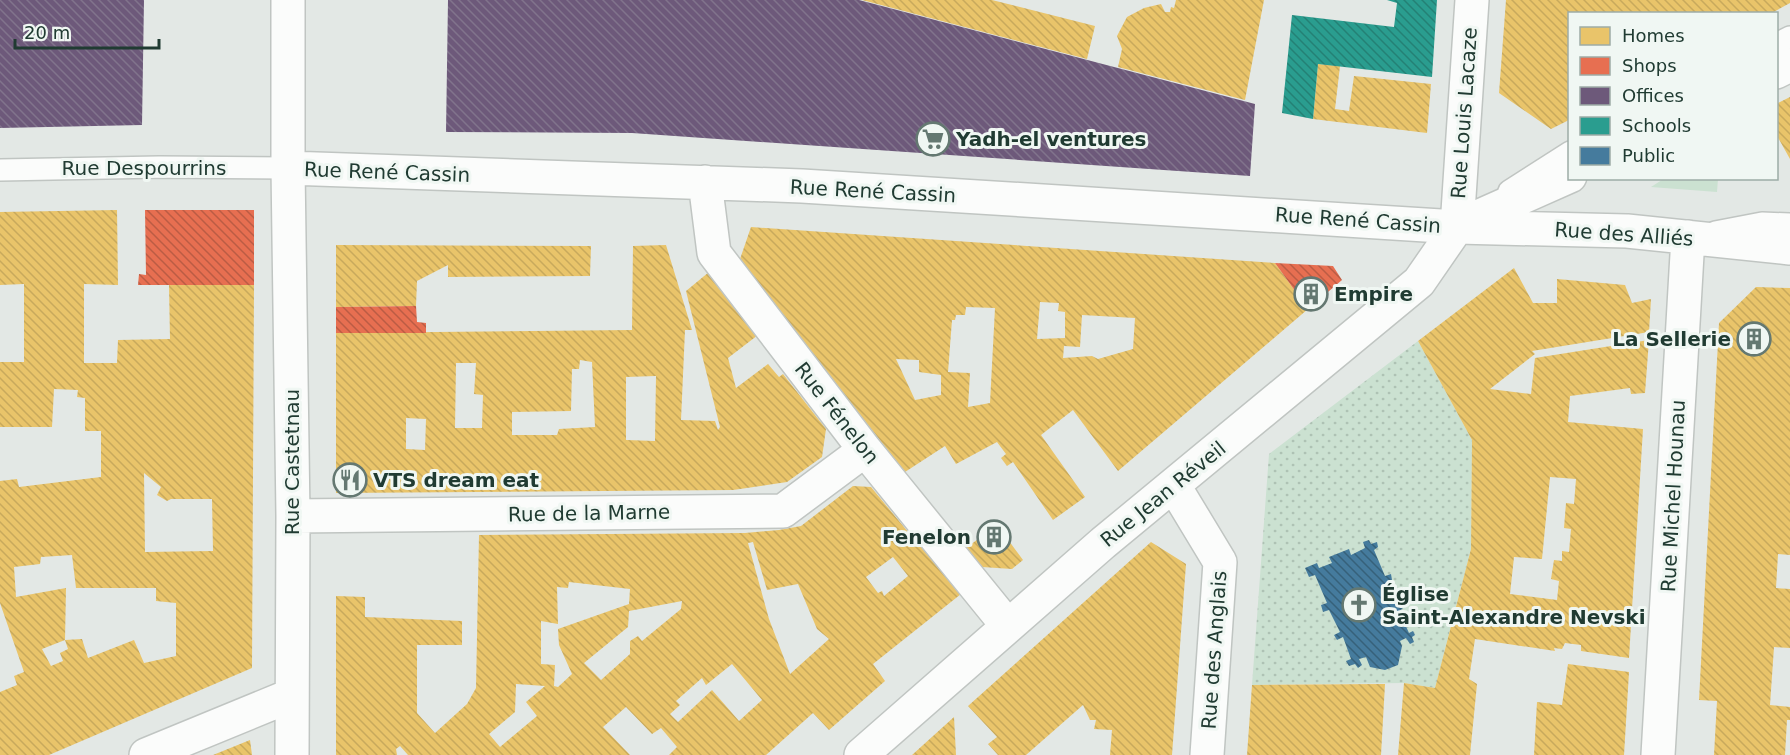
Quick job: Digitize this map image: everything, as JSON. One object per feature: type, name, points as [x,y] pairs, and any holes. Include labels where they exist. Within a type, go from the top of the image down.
[{"type":"street","name":"Rue Castetnau","points":[[288,0],[293,516],[292,755]]},
{"type":"street","name":"Rue Louis Lacaze","points":[[1457,226],[1472,0]]},
{"type":"street","name":"Rue René Cassin","points":[[288,168],[705,182],[1457,226]]},
{"type":"street","points":[[1457,226],[1568,176]]},
{"type":"street","name":"Rue Fénelon","points":[[705,182],[714,253],[865,450],[1007,625]]},
{"type":"street","name":"Rue des Alliés","points":[[1457,226],[1628,231],[1790,248]]},
{"type":"street","name":"Rue Jean Réveil","points":[[861,755],[1007,625],[1419,282],[1457,226]]},
{"type":"street","name":"Rue Michel Hounau","points":[[1658,755],[1688,237]]},
{"type":"street","name":"Rue de la Marne","points":[[293,516],[783,511],[865,450]]},
{"type":"street","name":"Rue des Anglais","points":[[1174,486],[1220,562],[1207,755]]},
{"type":"street","points":[[146,755],[292,694]]},
{"type":"lane","points":[[1457,226],[1568,153]]},
{"type":"lane","name":"Rue Despourrins","points":[[0,170],[159,166],[288,168]]},
{"type":"lane","points":[[1688,237],[1762,223],[1790,224]]},
{"type":"green space","points":[[1662,180],[1718,180],[1717,192],[1651,187]]},
{"type":"green space","points":[[1418,341],[1472,440],[1471,549],[1435,688],[1404,683],[1252,685],[1269,454]]},
{"type":"building: Homes","points":[[862,0],[992,0],[1095,26],[1087,59]]},
{"type":"building: Homes","points":[[1176,0],[1264,0],[1245,100],[1118,67],[1122,49],[1117,36],[1127,17],[1144,8],[1161,4],[1165,12],[1170,12]]},
{"type":"building: Homes","points":[[1506,0],[1790,0],[1790,3],[1774,12],[1568,12],[1568,120],[1551,129],[1499,93]]},
{"type":"building: Homes","points":[[1318,64],[1340,66],[1335,109],[1349,111],[1354,76],[1431,84],[1427,133],[1313,119]]},
{"type":"building: Homes","points":[[1790,97],[1790,159],[1778,138],[1778,103]]},
{"type":"building: Homes","points":[[117,210],[118,285],[84,284],[84,363],[117,363],[118,340],[170,339],[169,285],[254,285],[252,668],[49,755],[0,755],[0,692],[17,685],[14,676],[24,672],[0,603],[0,481],[17,479],[19,487],[101,477],[101,431],[85,431],[85,398],[77,397],[78,390],[54,389],[52,427],[0,427],[0,362],[24,362],[24,284],[0,285],[0,212]],"holes":[[[144,473],[161,487],[157,495],[167,501],[171,499],[212,499],[213,551],[145,552]],[[72,555],[76,588],[156,588],[156,601],[176,603],[176,656],[144,663],[134,640],[88,658],[82,639],[65,640],[66,588],[16,597],[14,567],[40,564],[41,557]],[[65,640],[68,649],[60,653],[63,661],[51,666],[42,649]]]},
{"type":"building: Homes","points":[[751,227],[1275,263],[1308,309],[1118,471],[1073,410],[1041,435],[1085,497],[1053,520],[1013,462],[1007,466],[1001,458],[1006,454],[997,442],[956,464],[945,446],[905,472],[739,262]],"holes":[[[1040,302],[1059,303],[1058,311],[1065,312],[1065,338],[1037,339]],[[966,307],[995,308],[990,403],[968,407],[970,373],[948,372],[952,320],[955,320],[956,315],[965,315]],[[1082,315],[1135,318],[1133,349],[1098,359],[1092,356],[1063,358],[1064,346],[1080,347]],[[896,359],[919,360],[919,372],[941,375],[941,395],[915,400]]]},
{"type":"building: Homes","points":[[336,245],[591,246],[590,276],[448,277],[448,265],[417,281],[416,306],[336,307]]},
{"type":"building: Homes","points":[[666,245],[692,330],[685,330],[681,420],[715,421],[718,430],[720,427],[686,291],[709,272],[758,335],[728,358],[736,388],[768,364],[779,377],[783,374],[826,429],[822,457],[787,482],[733,490],[336,493],[336,333],[632,330],[633,246]],"holes":[[[580,360],[592,362],[595,427],[559,429],[557,435],[512,435],[512,412],[571,411],[572,369],[579,369]],[[456,363],[476,363],[474,394],[483,395],[482,428],[455,428]],[[656,376],[655,441],[626,440],[626,377]],[[406,418],[426,419],[425,450],[406,449]]]},
{"type":"building: Homes","points":[[1514,268],[1533,303],[1557,303],[1557,279],[1625,285],[1632,303],[1651,299],[1649,332],[1532,351],[1535,354],[1490,389],[1531,394],[1535,358],[1649,340],[1645,393],[1631,394],[1630,388],[1570,396],[1568,422],[1643,429],[1629,658],[1581,651],[1581,645],[1565,643],[1562,649],[1554,648],[1555,651],[1475,639],[1469,679],[1477,684],[1470,755],[1398,755],[1404,683],[1435,688],[1471,549],[1472,440],[1418,341]],"holes":[[[1550,477],[1576,479],[1574,504],[1566,503],[1564,528],[1571,529],[1569,552],[1562,551],[1562,561],[1554,560],[1551,579],[1559,581],[1557,600],[1510,594],[1514,557],[1542,559]]]},
{"type":"building: Homes","points":[[1756,287],[1790,288],[1790,555],[1778,554],[1776,588],[1790,589],[1790,648],[1774,647],[1770,705],[1790,707],[1790,720],[1787,720],[1785,755],[1714,755],[1717,701],[1699,700],[1719,323]]},
{"type":"building: Homes","points":[[853,486],[871,487],[913,538],[916,536],[961,594],[873,664],[885,681],[829,730],[813,713],[766,755],[669,755],[677,747],[661,728],[652,734],[626,707],[603,727],[630,755],[408,755],[400,746],[396,749],[397,755],[336,755],[336,596],[365,597],[365,617],[462,621],[462,645],[417,645],[417,713],[435,733],[467,704],[476,688],[479,535],[745,533],[801,526]],"holes":[[[753,542],[767,590],[798,584],[817,629],[829,639],[790,674],[769,619],[748,543]],[[893,557],[908,576],[884,596],[882,591],[878,593],[866,577]],[[569,582],[630,589],[629,604],[558,629],[559,645],[572,674],[558,687],[554,686],[555,665],[541,664],[541,621],[558,624],[557,587],[568,588]],[[682,601],[681,609],[642,641],[638,636],[630,641],[630,654],[601,680],[584,663],[628,627],[629,611]],[[732,664],[762,700],[739,721],[712,690],[678,722],[670,714],[680,705],[676,701],[702,678],[706,685]],[[516,684],[545,686],[526,702],[537,716],[500,747],[489,734],[515,712]]]},
{"type":"building: Homes","name":"Fenelon","points":[[997,525],[1023,560],[1012,569],[982,567],[966,548]]},
{"type":"building: Homes","points":[[1151,542],[1186,564],[1172,755],[1110,755],[1112,730],[1094,729],[1096,720],[1090,720],[1083,705],[1026,755],[998,755],[988,744],[997,737],[968,706]]},
{"type":"building: Homes","points":[[1568,664],[1629,672],[1624,755],[1534,755],[1537,702],[1562,705]]},
{"type":"building: Homes","points":[[1385,684],[1381,755],[1247,755],[1252,685]]},
{"type":"building: Homes","points":[[954,717],[956,755],[912,755]]},
{"type":"building: Homes","points":[[250,740],[252,755],[213,755]]},
{"type":"building: Shops","points":[[145,210],[254,210],[254,285],[138,285],[139,274],[146,275]]},
{"type":"building: Shops","name":"Empire","points":[[1275,263],[1333,266],[1342,280],[1308,309]]},
{"type":"building: Shops","points":[[416,306],[417,322],[426,323],[426,333],[336,333],[336,307]]},
{"type":"building: Offices","points":[[0,0],[144,0],[142,125],[0,128]]},
{"type":"building: Offices","points":[[448,0],[859,0],[1255,104],[1250,176],[632,133],[446,132]]},
{"type":"building: Schools","points":[[1387,0],[1437,0],[1432,77],[1318,64],[1313,119],[1282,113],[1292,15],[1394,27],[1397,3]]},
{"type":"building: Public","name":"Église Saint-Alexandre Nevski","points":[[1369,540],[1371,544],[1377,542],[1378,547],[1374,550],[1385,576],[1391,574],[1392,580],[1387,582],[1397,606],[1402,605],[1403,608],[1399,611],[1409,633],[1413,631],[1415,635],[1412,637],[1414,642],[1410,644],[1406,638],[1400,641],[1402,646],[1398,665],[1385,670],[1370,667],[1366,657],[1359,659],[1362,665],[1358,668],[1355,664],[1349,666],[1346,661],[1351,659],[1343,637],[1337,640],[1334,635],[1340,632],[1329,610],[1323,612],[1321,605],[1327,603],[1315,575],[1309,577],[1305,568],[1317,563],[1319,568],[1332,563],[1329,557],[1349,549],[1351,555],[1365,548],[1363,542]]},
{"type":"place","name":"Yadh-el ventures","points":[[933,139]]},
{"type":"place","name":"Empire","points":[[1311,294]]},
{"type":"place","name":"La Sellerie","points":[[1754,339]]},
{"type":"place","name":"VTS dream eat","points":[[350,480]]},
{"type":"place","name":"Fenelon","points":[[994,537]]},
{"type":"place","name":"Église Saint-Alexandre Nevski","points":[[1359,605]]}]
